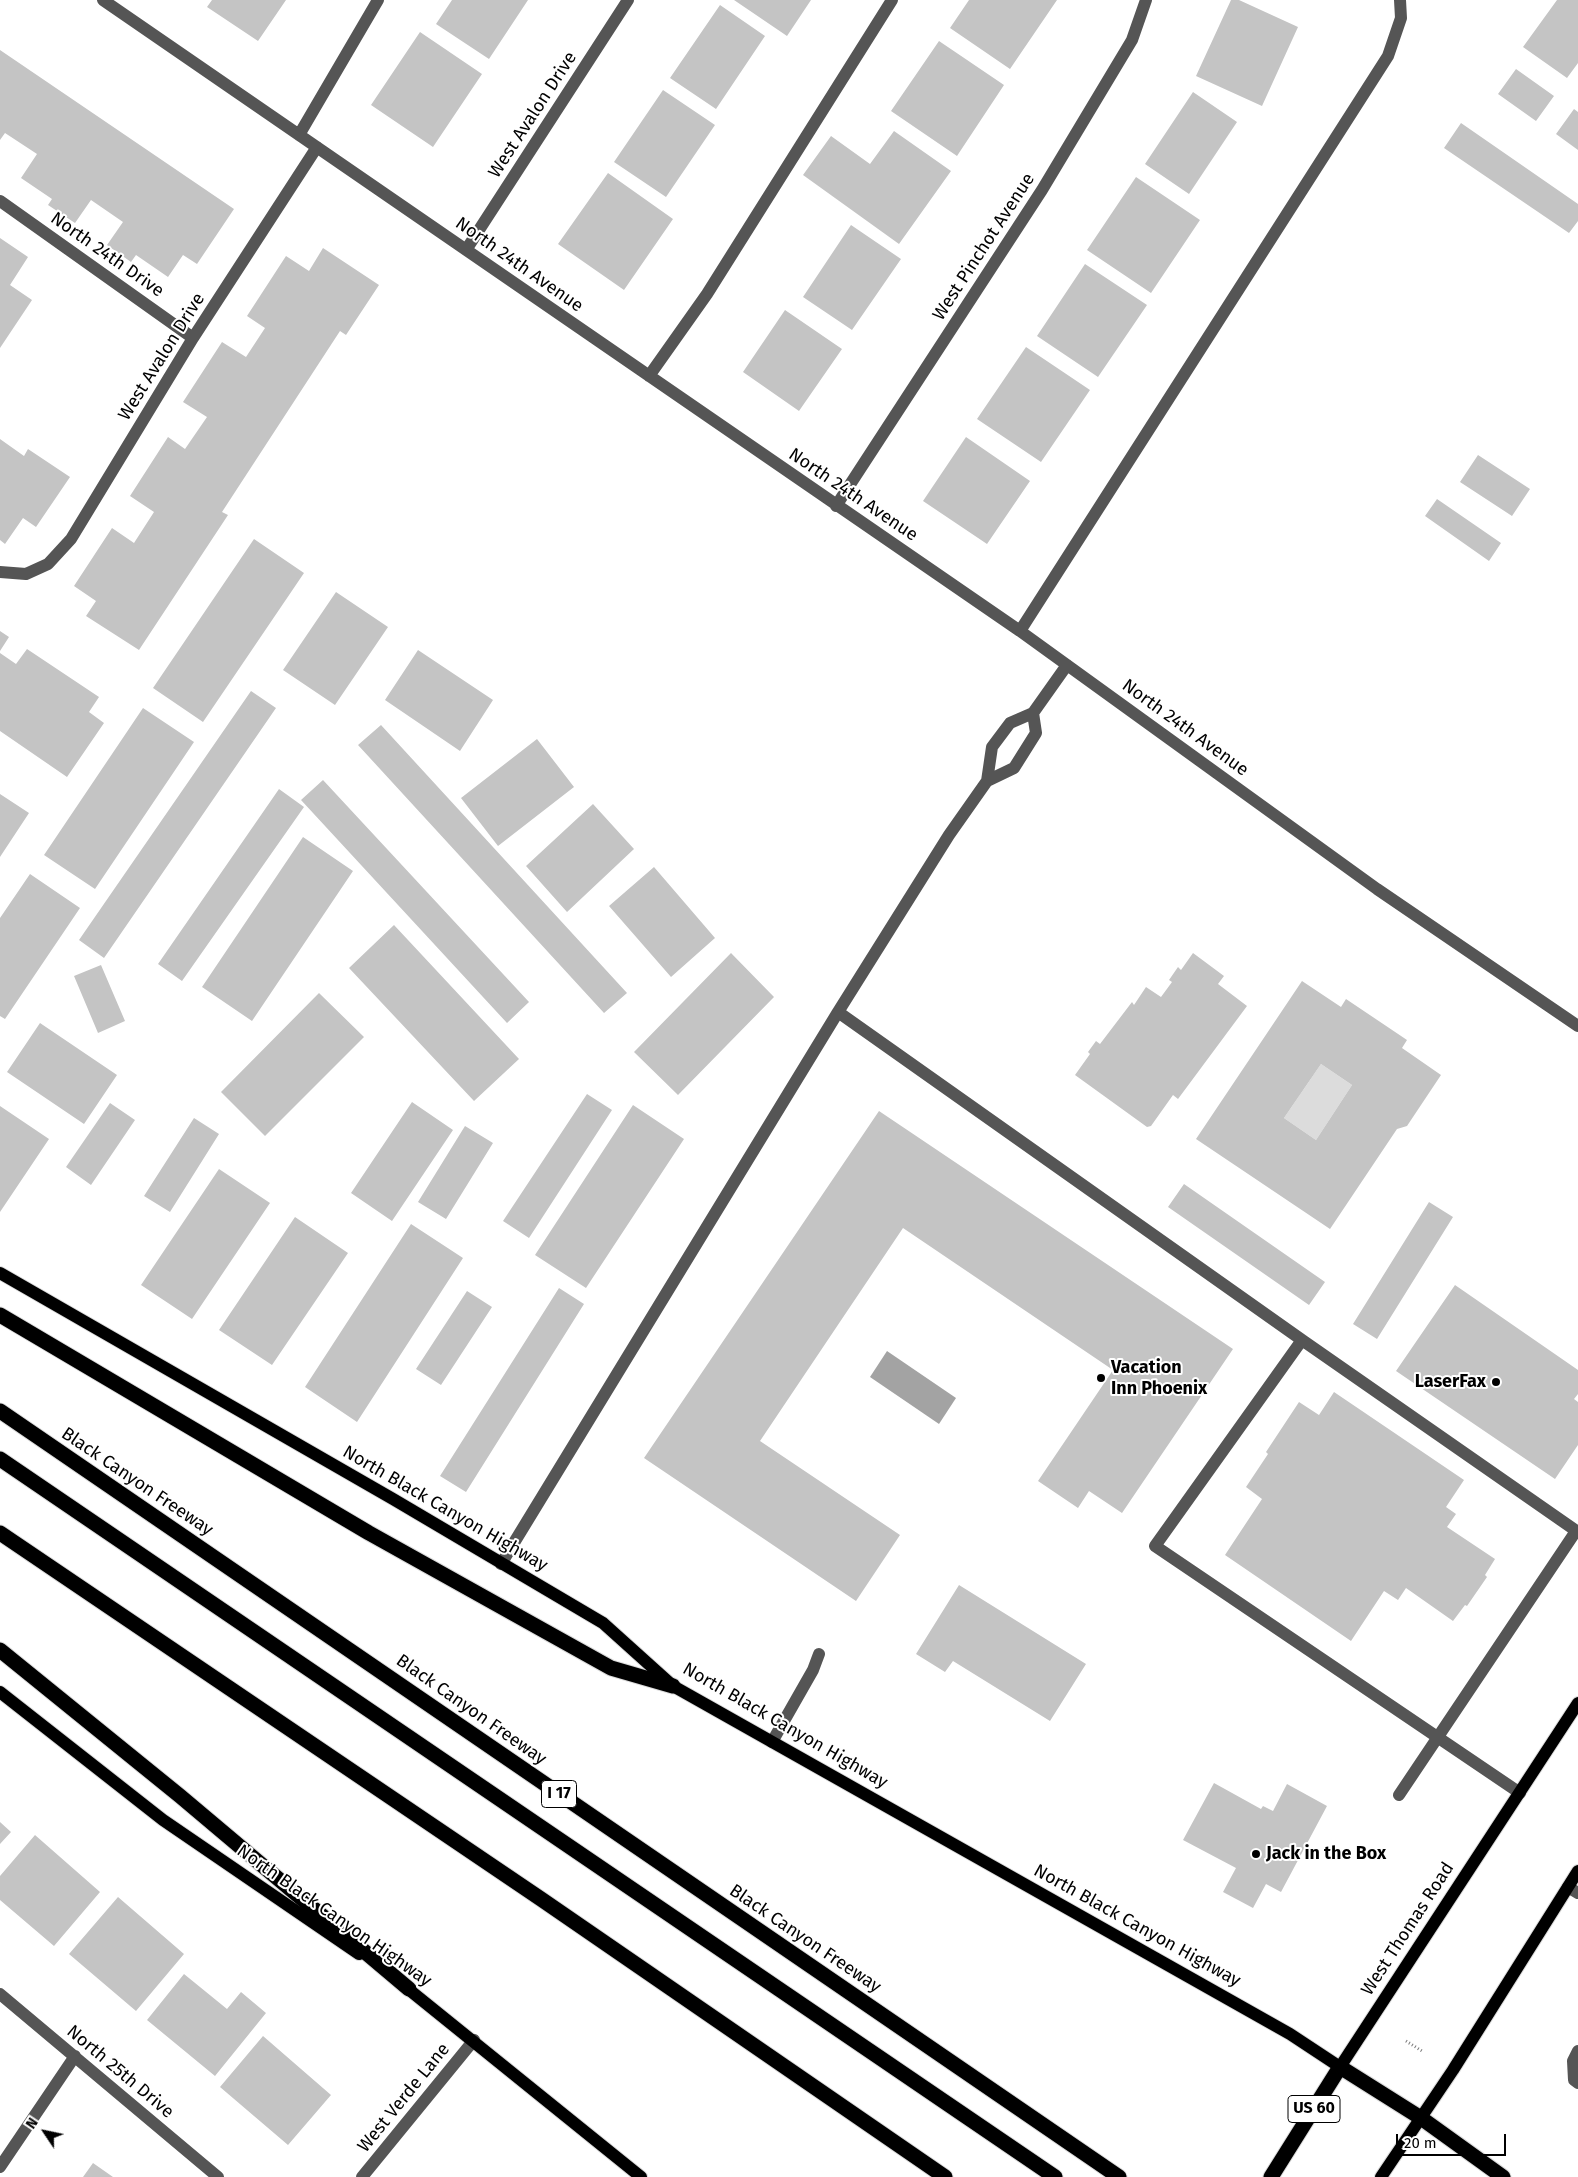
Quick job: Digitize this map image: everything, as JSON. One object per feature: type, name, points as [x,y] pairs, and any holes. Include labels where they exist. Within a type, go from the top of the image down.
[{"type":"highway","points":[[0,1316],[369,1533],[611,1668],[673,1686]]},
{"type":"highway","name":"Black Canyon Freeway","points":[[0,1411],[1119,2177]]},
{"type":"highway","points":[[0,1459],[1055,2177]]},
{"type":"highway","points":[[0,1533],[541,1899],[945,2177]]},
{"type":"highway","points":[[0,1650],[180,1796],[409,1989]]},
{"type":"highway","name":"North Black Canyon Highway","points":[[1340,2067],[1421,2118],[1503,2177]]},
{"type":"highway","name":"West Thomas Road","points":[[1271,2177],[1340,2067]]},
{"type":"main road","name":"North Black Canyon Highway","points":[[0,1273],[393,1499],[603,1623],[673,1686],[1290,2034],[1340,2067]]},
{"type":"main road","name":"North Black Canyon Highway","points":[[0,1692],[163,1820],[409,1989],[641,2177]]},
{"type":"main road","name":"West Thomas Road","points":[[1340,2067],[1578,1703]]},
{"type":"main road","points":[[1381,2177],[1573,1890],[1578,1871]]},
{"type":"street","name":"North 24th Avenue","points":[[103,0],[121,5],[299,135],[1020,631],[1377,889],[1578,1026]]},
{"type":"street","points":[[299,135],[378,0]]},
{"type":"street","name":"West Avalon Drive","points":[[466,250],[628,0]]},
{"type":"street","points":[[649,376],[707,294],[892,0]]},
{"type":"street","name":"West Pinchot Avenue","points":[[836,506],[1042,190],[1132,40],[1146,0]]},
{"type":"street","points":[[1020,631],[1388,56],[1401,18],[1400,0]]},
{"type":"street","name":"West Avalon Drive","points":[[0,572],[26,574],[48,564],[70,539],[194,338],[317,147]]},
{"type":"street","name":"North 24th Drive","points":[[0,201],[194,338]]},
{"type":"street","points":[[501,1564],[838,1012],[949,835],[987,781],[992,747],[1010,723],[1033,713],[1067,665]]},
{"type":"street","points":[[987,781],[1014,768],[1036,734],[1033,713]]},
{"type":"street","points":[[838,1012],[1577,1532],[1399,1795]]},
{"type":"street","points":[[1302,1340],[1155,1546],[1520,1793]]},
{"type":"street","points":[[772,1742],[813,1670],[818,1654]]},
{"type":"street","name":"North 25th Drive","points":[[0,1994],[218,2177]]},
{"type":"street","name":"West Verde Lane","points":[[362,2177],[474,2040]]},
{"type":"street","points":[[1578,2051],[1573,2062],[1574,2080],[1578,2083]]},
{"type":"street","points":[[0,2167],[75,2056]]},
{"type":"path","points":[[1406,2041],[1422,2051]]},
{"type":"shaded area","points":[[1321,1064],[1352,1085],[1316,1140],[1284,1118]]},
{"type":"shaded area","points":[[887,1351],[956,1398],[939,1424],[870,1377]]},
{"type":"building","points":[[212,0],[286,0],[258,41],[207,7]]},
{"type":"building","points":[[452,0],[528,0],[489,59],[436,24]]},
{"type":"building","points":[[734,0],[811,0],[787,36]]},
{"type":"building","points":[[969,0],[1057,0],[1010,69],[950,28]]},
{"type":"building","points":[[1231,0],[1239,0],[1298,27],[1262,106],[1196,76]]},
{"type":"building","points":[[1557,0],[1578,0],[1578,63],[1567,78],[1523,47]]},
{"type":"building","points":[[720,5],[765,36],[716,109],[670,78]]},
{"type":"building","points":[[420,32],[482,74],[433,147],[371,105]]},
{"type":"building","points":[[939,41],[1004,85],[957,156],[891,111]]},
{"type":"building","points":[[0,50],[234,209],[197,264],[183,255],[168,277],[136,255],[131,262],[107,245],[123,222],[91,200],[75,223],[48,205],[52,199],[21,178],[37,154],[5,133],[0,140]]},
{"type":"building","points":[[1516,69],[1554,96],[1536,121],[1498,94]]},
{"type":"building","points":[[663,90],[715,125],[666,197],[614,162]]},
{"type":"building","points":[[1193,92],[1237,122],[1189,194],[1145,164]]},
{"type":"building","points":[[1574,109],[1578,112],[1578,150],[1556,134]]},
{"type":"building","points":[[1461,123],[1578,204],[1578,221],[1569,233],[1444,148]]},
{"type":"building","points":[[894,131],[951,171],[899,244],[803,175],[831,136],[870,164]]},
{"type":"building","points":[[608,173],[673,219],[624,290],[558,244]]},
{"type":"building","points":[[1136,177],[1200,220],[1151,293],[1087,250]]},
{"type":"building","points":[[851,225],[901,259],[852,330],[803,297]]},
{"type":"building","points":[[0,238],[28,257],[10,285],[32,300],[0,348]]},
{"type":"building","points":[[323,248],[379,285],[346,335],[340,331],[222,512],[228,515],[139,650],[86,616],[96,601],[74,586],[112,528],[134,543],[154,512],[130,496],[168,437],[185,449],[207,417],[183,402],[222,342],[246,357],[265,328],[247,316],[286,256],[309,271]]},
{"type":"building","points":[[1085,264],[1147,305],[1098,377],[1037,336]]},
{"type":"building","points":[[785,310],[842,349],[799,411],[743,372]]},
{"type":"building","points":[[1026,347],[1090,390],[1041,462],[977,419]]},
{"type":"building","points":[[966,437],[1030,481],[987,544],[923,501]]},
{"type":"building","points":[[0,439],[24,456],[28,449],[70,477],[36,527],[23,518],[5,544],[0,540]]},
{"type":"building","points":[[1478,455],[1530,489],[1512,516],[1460,482]]},
{"type":"building","points":[[1437,499],[1501,543],[1489,561],[1425,516]]},
{"type":"building","points":[[254,539],[304,573],[203,722],[153,688]]},
{"type":"building","points":[[336,592],[388,627],[335,705],[283,670]]},
{"type":"building","points":[[0,631],[9,637],[0,651]]},
{"type":"building","points":[[27,649],[99,697],[89,712],[104,723],[67,777],[0,731],[0,653],[16,664]]},
{"type":"building","points":[[418,650],[493,700],[460,751],[385,700]]},
{"type":"building","points":[[251,691],[276,708],[104,958],[79,940]]},
{"type":"building","points":[[143,708],[194,742],[95,889],[44,855]]},
{"type":"building","points":[[381,725],[627,993],[604,1013],[358,745]]},
{"type":"building","points":[[537,739],[574,787],[498,846],[461,798]]},
{"type":"building","points":[[323,780],[529,1002],[507,1023],[301,800]]},
{"type":"building","points":[[279,789],[304,807],[182,981],[158,964]]},
{"type":"building","points":[[0,794],[29,813],[0,857]]},
{"type":"building","points":[[593,804],[634,849],[567,912],[526,866]]},
{"type":"building","points":[[303,837],[353,871],[252,1021],[202,987]]},
{"type":"building","points":[[654,867],[715,938],[671,977],[609,906]]},
{"type":"building","points":[[30,874],[80,908],[5,1019],[0,1016],[0,918]]},
{"type":"building","points":[[394,925],[519,1059],[474,1101],[349,968]]},
{"type":"building","points":[[731,953],[774,997],[678,1095],[634,1052]]},
{"type":"building","points":[[1193,953],[1224,976],[1218,984],[1247,1006],[1178,1099],[1173,1095],[1151,1126],[1147,1127],[1075,1075],[1090,1054],[1088,1052],[1096,1041],[1100,1044],[1132,1002],[1134,1005],[1146,987],[1161,997],[1172,982],[1169,980],[1178,967],[1181,970]]},
{"type":"building","points":[[101,965],[125,1021],[98,1033],[74,976]]},
{"type":"building","points":[[1302,981],[1341,1007],[1346,999],[1407,1040],[1402,1048],[1441,1075],[1407,1126],[1397,1129],[1330,1229],[1196,1139]],"holes":[[[1321,1064],[1352,1085],[1316,1140],[1284,1118]]]},
{"type":"building","points":[[319,993],[364,1037],[265,1136],[221,1092]]},
{"type":"building","points":[[40,1023],[117,1075],[84,1124],[7,1072]]},
{"type":"building","points":[[587,1094],[612,1110],[529,1238],[503,1221]]},
{"type":"building","points":[[412,1102],[453,1130],[392,1221],[351,1193]]},
{"type":"building","points":[[110,1103],[135,1120],[91,1185],[66,1167]]},
{"type":"building","points":[[633,1105],[684,1139],[586,1288],[535,1255]]},
{"type":"building","points":[[0,1106],[49,1139],[0,1212]]},
{"type":"building","points":[[879,1111],[1233,1349],[1122,1513],[1089,1491],[1078,1508],[1038,1481],[1113,1370],[903,1228],[760,1441],[900,1535],[856,1601],[644,1458]]},
{"type":"building","points":[[194,1118],[219,1134],[170,1212],[144,1196]]},
{"type":"building","points":[[465,1126],[493,1143],[446,1219],[418,1202]]},
{"type":"building","points":[[219,1169],[270,1203],[192,1319],[141,1285]]},
{"type":"building","points":[[1184,1184],[1325,1282],[1309,1305],[1168,1207]]},
{"type":"building","points":[[1429,1202],[1453,1217],[1377,1339],[1353,1324]]},
{"type":"building","points":[[295,1217],[348,1253],[272,1365],[219,1330]]},
{"type":"building","points":[[411,1224],[463,1258],[357,1422],[305,1387]]},
{"type":"building","name":"LaserFax","points":[[1455,1285],[1578,1370],[1578,1394],[1574,1399],[1578,1402],[1578,1445],[1555,1479],[1396,1371]]},
{"type":"building","points":[[559,1288],[584,1304],[466,1492],[440,1476]]},
{"type":"building","points":[[467,1291],[492,1307],[441,1385],[416,1369]]},
{"type":"building","points":[[1334,1392],[1464,1480],[1446,1507],[1456,1514],[1447,1527],[1495,1559],[1485,1575],[1487,1577],[1467,1606],[1465,1605],[1453,1621],[1406,1588],[1398,1600],[1384,1591],[1351,1641],[1225,1555],[1262,1499],[1246,1487],[1268,1454],[1266,1452],[1299,1402],[1319,1415]]},
{"type":"building","points":[[959,1585],[1086,1664],[1050,1721],[953,1661],[945,1672],[916,1654]]},
{"type":"building","name":"Jack in the Box","points":[[1214,1783],[1261,1809],[1263,1806],[1273,1811],[1287,1784],[1327,1806],[1281,1892],[1266,1884],[1253,1908],[1223,1892],[1236,1868],[1183,1840]]},
{"type":"building","points":[[0,1822],[11,1832],[0,1844]]},
{"type":"building","points":[[35,1835],[100,1892],[54,1946],[0,1900],[0,1876]]},
{"type":"building","points":[[118,1897],[184,1954],[136,2011],[69,1954]]},
{"type":"building","points":[[184,1974],[227,2009],[241,1992],[266,2013],[215,2076],[147,2020]]},
{"type":"building","points":[[263,2036],[331,2095],[288,2145],[220,2087]]},
{"type":"building","points":[[93,2163],[113,2177],[83,2177]]},
{"type":"place","name":"Vacation Inn Phoenix","points":[[1101,1378]]},
{"type":"place","name":"LaserFax","points":[[1496,1382]]},
{"type":"place","name":"Jack in the Box","points":[[1256,1854]]}]
